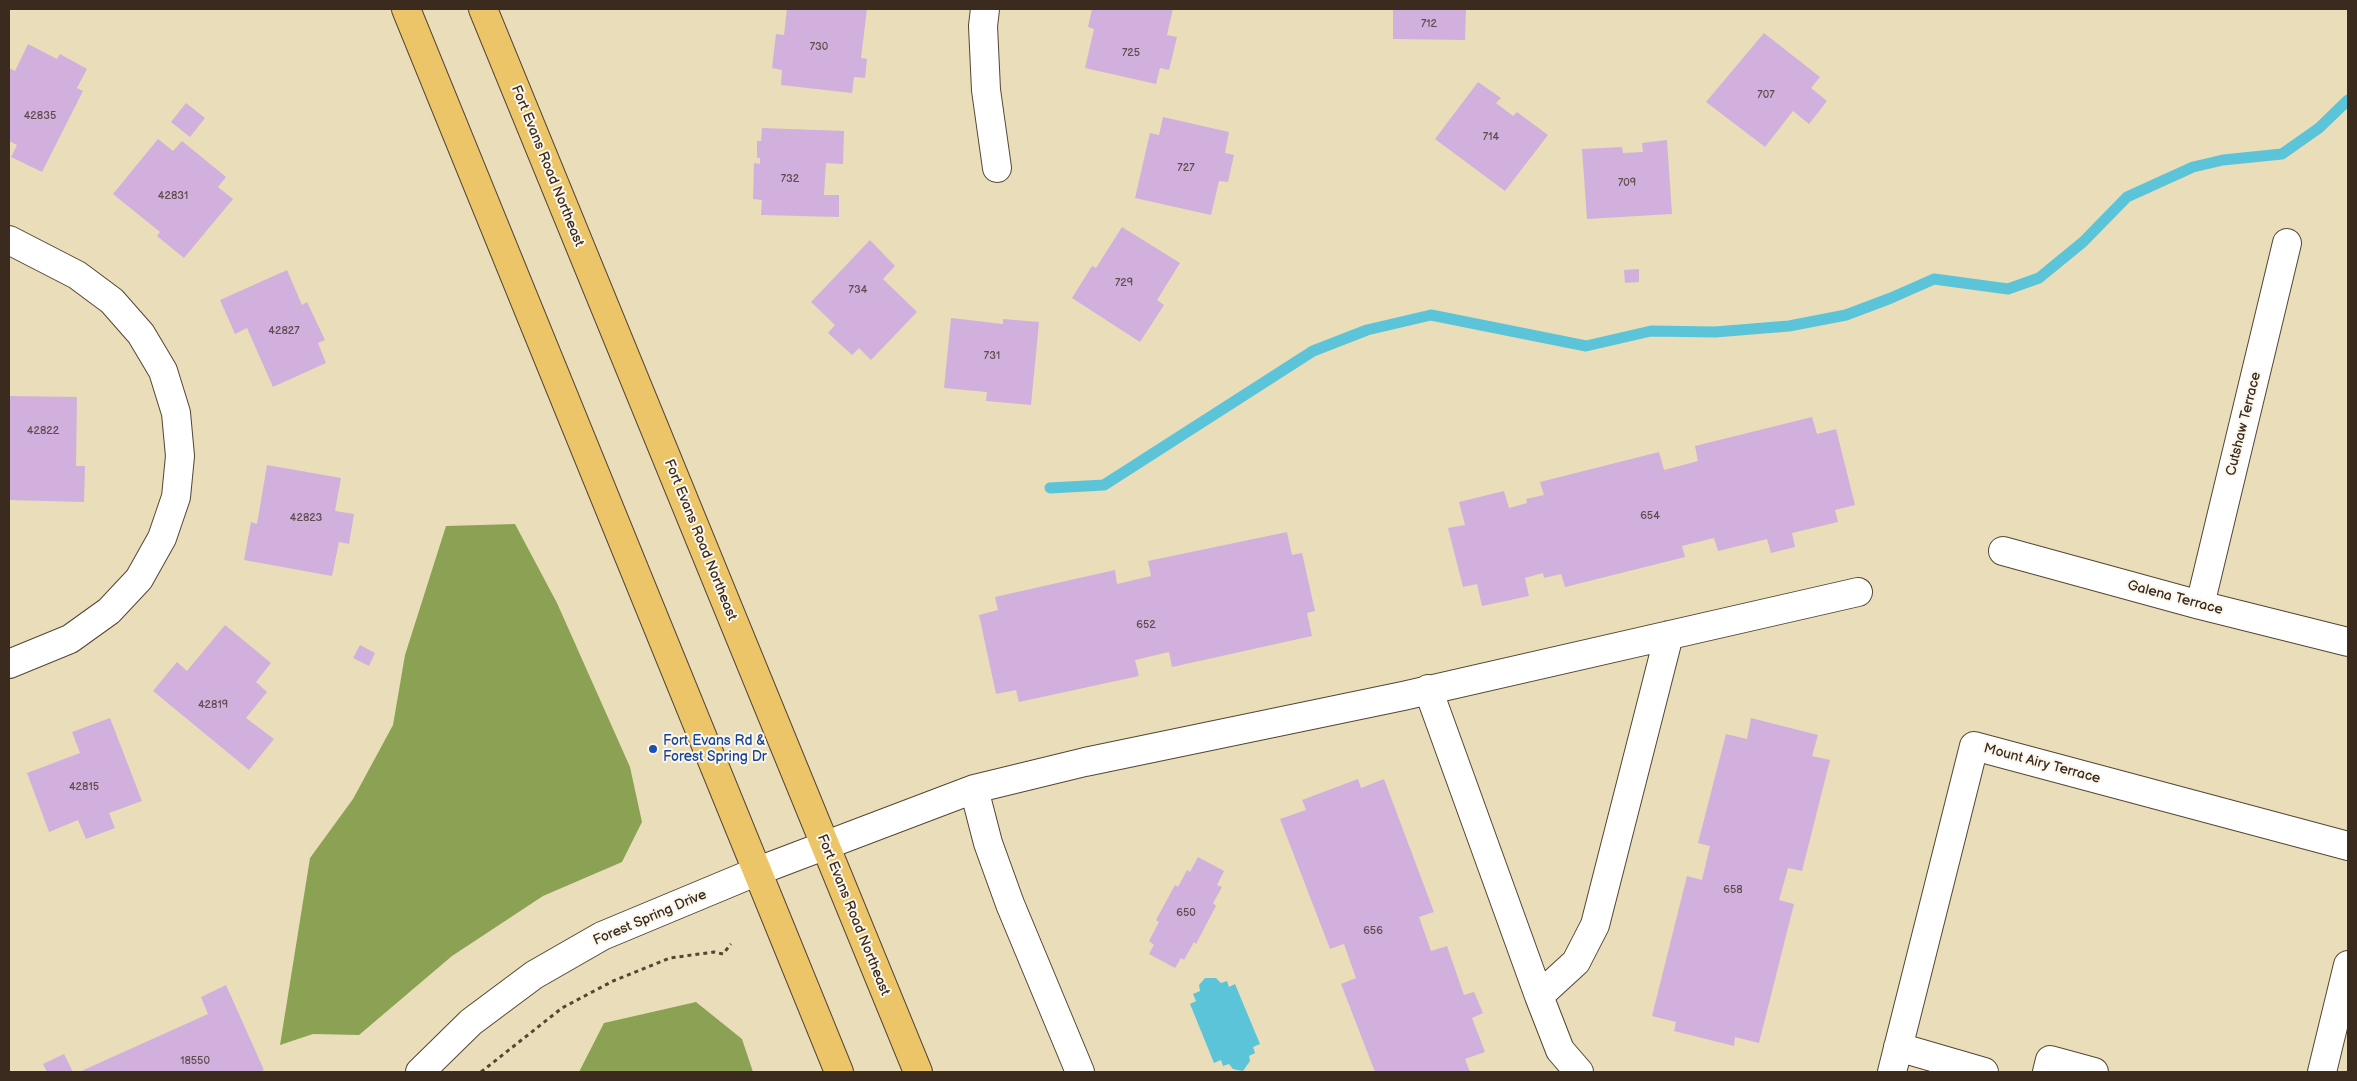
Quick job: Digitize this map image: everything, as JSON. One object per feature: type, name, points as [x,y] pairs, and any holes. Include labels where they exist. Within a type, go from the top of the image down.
[{"type":"main road","points":[[406,9],[840,1072]]},
{"type":"main road","name":"Fort Evans Road Northeast","points":[[483,9],[918,1072]]},
{"type":"street","points":[[985,9],[983,26],[986,90],[996,168]]},
{"type":"street","points":[[9,240],[77,275],[112,301],[141,334],[163,372],[176,413],[180,456],[176,496],[162,538],[138,579],[109,611],[70,639],[9,664]]},
{"type":"street","name":"Cutshaw Terrace","points":[[2200,605],[2287,243]]},
{"type":"street","name":"Galena Terrace","points":[[2003,551],[2200,605],[2348,642]]},
{"type":"street","name":"Forest Spring Drive","points":[[420,1072],[471,1022],[534,975],[602,936],[825,845],[974,788],[1095,760],[1428,689],[1858,592]]},
{"type":"street","points":[[1539,996],[1576,962],[1595,925],[1669,635]]},
{"type":"street","points":[[1428,689],[1560,1050],[1579,1072]]},
{"type":"street","name":"Mount Airy Terrace","points":[[1895,1060],[1974,746],[2348,846]]},
{"type":"street","points":[[974,788],[988,843],[1010,904],[1080,1072]]},
{"type":"street","points":[[2322,1072],[2348,966]]},
{"type":"street","points":[[1895,1060],[1984,1072]]},
{"type":"street","points":[[2047,1072],[2050,1060],[2094,1072]]},
{"type":"path","points":[[480,1072],[562,1008],[612,981],[670,958],[714,952],[723,954],[731,944]]},
{"type":"green space","points":[[515,524],[557,603],[630,767],[642,822],[622,862],[543,896],[452,956],[359,1035],[313,1034],[280,1045],[310,858],[353,799],[393,725],[405,655],[446,526]]},
{"type":"green space","points":[[696,1002],[742,1039],[753,1072],[579,1072],[604,1023]]},
{"type":"water","points":[[1205,978],[1216,978],[1221,983],[1227,981],[1229,987],[1235,984],[1260,1044],[1253,1047],[1255,1053],[1249,1056],[1250,1061],[1243,1071],[1233,1069],[1229,1064],[1223,1066],[1221,1060],[1214,1063],[1190,1004],[1196,1001],[1193,994],[1200,991],[1199,985]]},
{"type":"building","points":[[787,9],[867,9],[861,58],[867,59],[865,78],[854,77],[852,93],[781,85],[782,70],[772,68],[776,34],[784,35]]},
{"type":"building","points":[[1092,9],[1173,9],[1167,35],[1177,37],[1169,70],[1160,68],[1156,84],[1085,68],[1094,29],[1088,27]]},
{"type":"building","points":[[1393,9],[1466,9],[1465,40],[1393,39]]},
{"type":"building","points":[[1764,33],[1820,77],[1811,88],[1827,101],[1809,124],[1793,111],[1765,147],[1706,102]]},
{"type":"building","points":[[28,44],[57,59],[60,54],[87,69],[77,88],[83,91],[42,172],[11,157],[17,145],[9,141],[9,68],[15,71]]},
{"type":"building","points":[[1478,82],[1501,98],[1496,103],[1513,116],[1517,112],[1548,135],[1505,191],[1435,139]]},
{"type":"building","points":[[186,103],[205,118],[190,137],[171,122]]},
{"type":"building","points":[[1163,117],[1229,132],[1225,153],[1234,155],[1228,182],[1219,181],[1211,215],[1135,198],[1150,133],[1159,135]]},
{"type":"building","points":[[762,128],[844,131],[843,164],[826,163],[824,195],[839,195],[839,217],[761,215],[762,200],[753,199],[754,163],[760,164],[760,158],[757,158],[757,141],[761,141]]},
{"type":"building","points":[[158,139],[173,151],[182,141],[226,177],[218,187],[233,199],[184,258],[157,236],[160,232],[113,194]]},
{"type":"building","points":[[1667,140],[1672,214],[1587,219],[1582,149],[1622,147],[1623,153],[1643,152],[1642,143]]},
{"type":"building","points":[[1122,227],[1180,263],[1157,300],[1164,305],[1140,342],[1072,298],[1092,266],[1096,268]]},
{"type":"building","points":[[870,240],[895,266],[883,279],[917,312],[871,360],[859,348],[852,355],[828,333],[835,325],[811,302]]},
{"type":"building","points":[[1639,269],[1639,282],[1625,283],[1624,270]]},
{"type":"building","points":[[287,270],[302,305],[307,302],[325,340],[318,343],[326,363],[273,387],[247,328],[235,334],[220,300]]},
{"type":"building","points":[[951,318],[1003,324],[1003,319],[1039,322],[1031,405],[986,401],[987,392],[944,388]]},
{"type":"building","points":[[9,396],[77,397],[76,466],[85,466],[84,502],[9,500]]},
{"type":"building","points":[[1812,417],[1817,434],[1836,429],[1855,505],[1835,510],[1838,522],[1792,533],[1795,547],[1771,553],[1767,539],[1718,551],[1714,538],[1682,546],[1685,557],[1565,587],[1561,574],[1544,578],[1543,573],[1525,578],[1529,596],[1482,606],[1477,584],[1463,587],[1448,528],[1465,525],[1459,502],[1504,491],[1509,508],[1527,503],[1526,499],[1544,495],[1540,482],[1659,452],[1664,470],[1698,461],[1695,446]]},
{"type":"building","points":[[267,465],[341,478],[335,511],[354,514],[349,544],[339,542],[332,576],[244,560],[251,522],[257,524]]},
{"type":"building","points":[[1287,532],[1292,555],[1302,553],[1315,611],[1307,613],[1312,636],[1172,667],[1169,652],[1135,660],[1139,676],[1019,702],[1016,690],[996,694],[979,615],[998,610],[995,597],[1115,570],[1117,584],[1151,576],[1148,561]]},
{"type":"building","points":[[225,625],[271,663],[256,682],[267,692],[246,718],[274,739],[249,770],[153,691],[177,662],[187,671]]},
{"type":"building","points":[[360,645],[375,653],[369,666],[353,658]]},
{"type":"building","points":[[110,718],[142,801],[109,813],[115,828],[86,839],[78,820],[49,832],[27,773],[80,753],[72,732]]},
{"type":"building","points":[[1751,718],[1818,735],[1812,756],[1830,760],[1802,871],[1788,868],[1779,900],[1794,904],[1759,1043],[1735,1037],[1734,1046],[1674,1031],[1676,1022],[1652,1016],[1687,876],[1702,880],[1710,846],[1698,843],[1726,734],[1747,739]]},
{"type":"building","points":[[1358,779],[1361,788],[1384,779],[1434,912],[1419,917],[1431,951],[1447,946],[1464,995],[1474,992],[1483,1013],[1472,1018],[1485,1052],[1465,1059],[1470,1072],[1375,1072],[1341,984],[1356,978],[1344,944],[1330,949],[1280,819],[1306,810],[1302,800]]},
{"type":"building","points":[[1198,857],[1224,871],[1217,885],[1222,887],[1213,903],[1216,906],[1196,944],[1194,942],[1184,960],[1181,958],[1175,968],[1149,954],[1154,945],[1149,941],[1159,922],[1156,920],[1175,885],[1178,887],[1187,870],[1190,872]]},
{"type":"building","points":[[226,985],[264,1070],[259,1072],[79,1072],[208,1014],[201,997]]},
{"type":"building","points":[[64,1054],[73,1072],[47,1072],[43,1064]]},
{"type":"waterway","points":[[1050,488],[1104,485],[1313,351],[1367,330],[1431,315],[1586,346],[1651,331],[1715,332],[1789,326],[1846,315],[1934,279],[2008,289],[2039,278],[2083,242],[2127,197],[2193,167],[2223,160],[2282,154],[2319,128],[2348,100]]},
{"type":"place","name":"Fort Evans Rd & Forest Spring Dr","points":[[653,749]]}]
